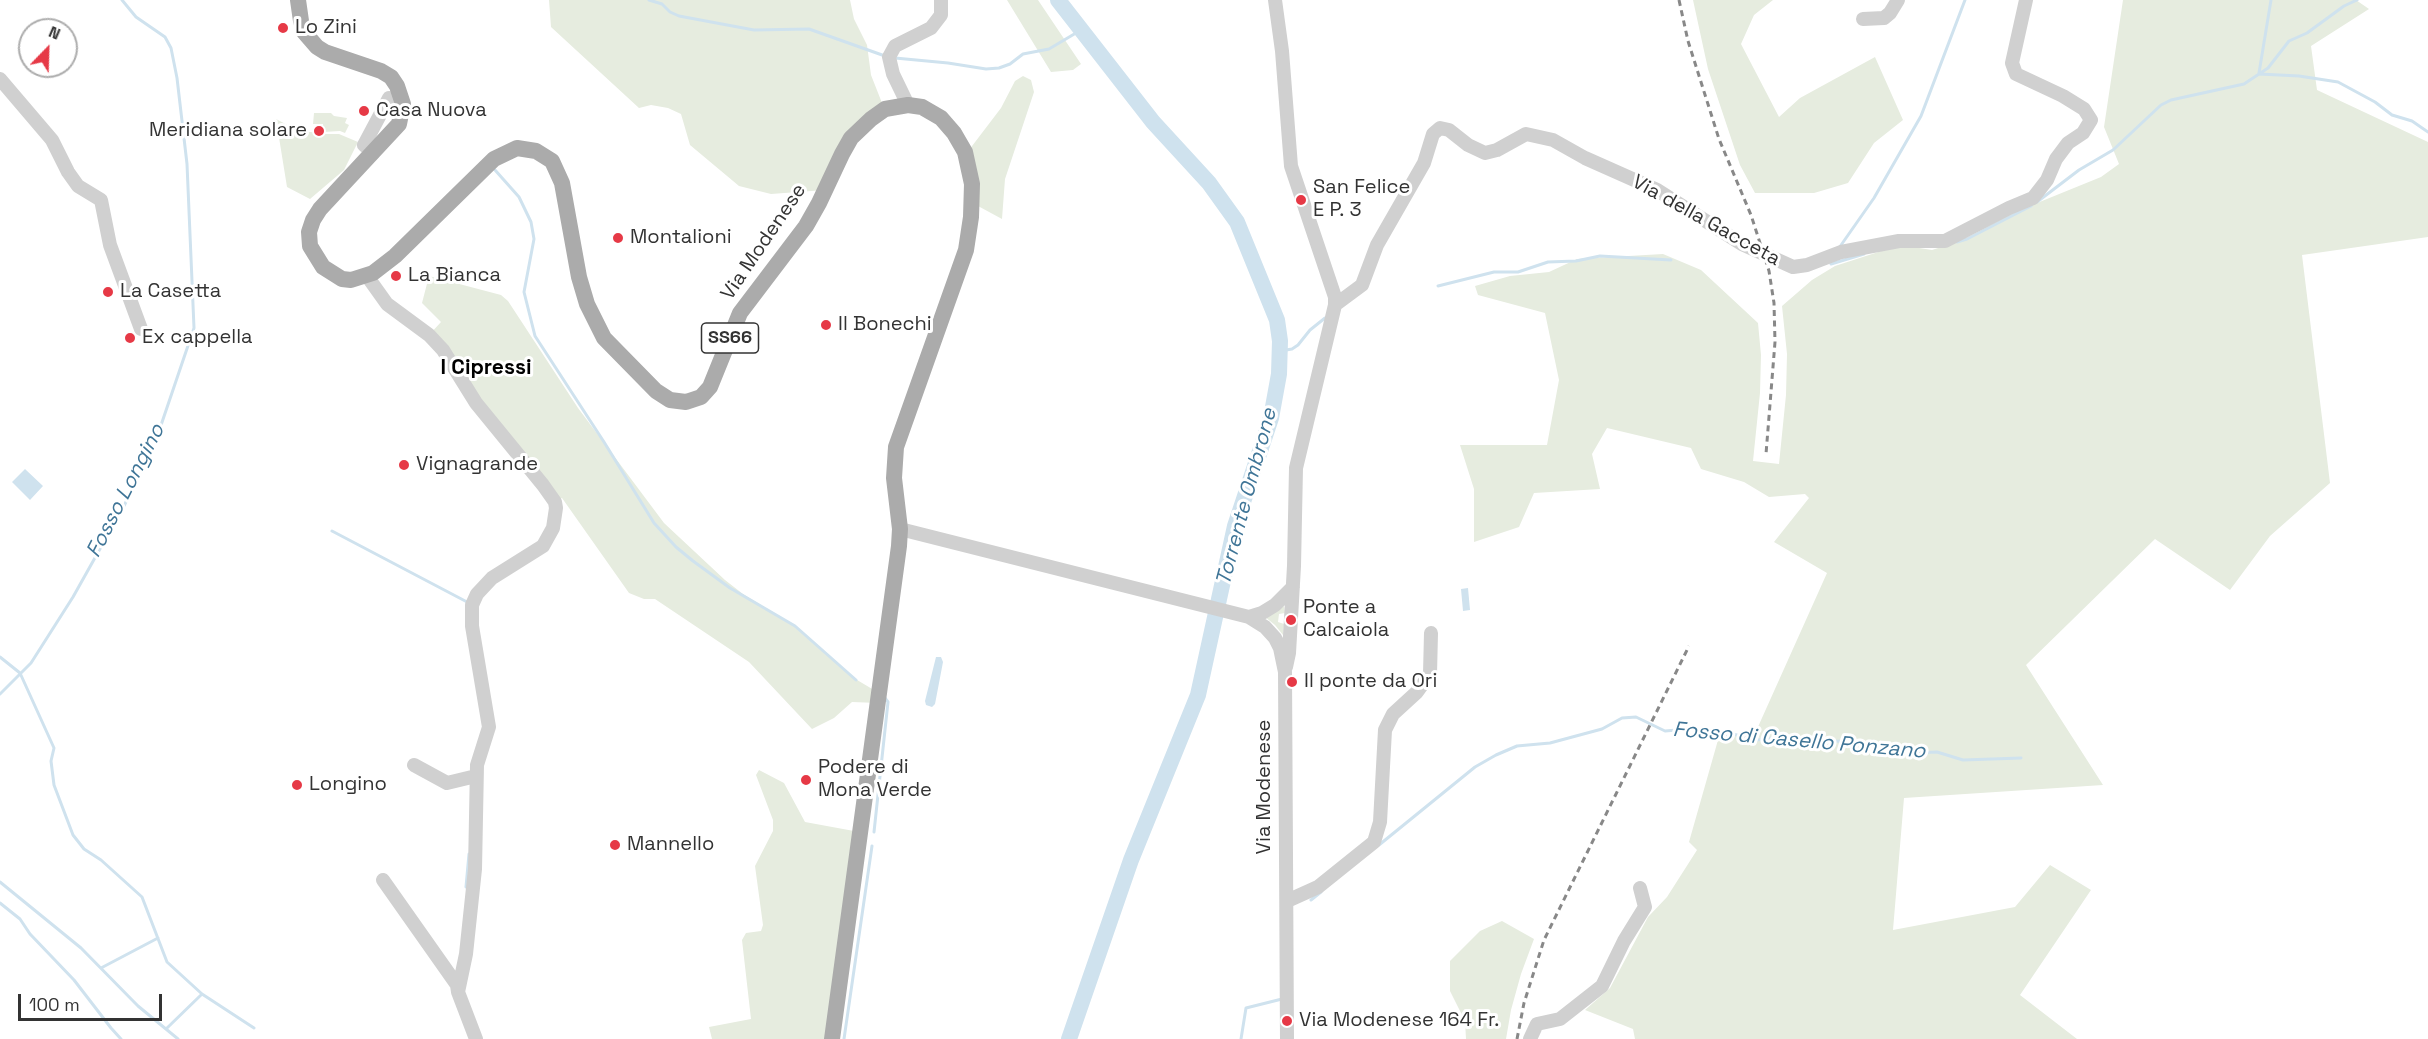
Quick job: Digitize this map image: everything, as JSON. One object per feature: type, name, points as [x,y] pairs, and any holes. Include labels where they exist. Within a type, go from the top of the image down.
[{"type":"main road","points":[[298,0],[300,21],[304,32],[317,47],[325,52],[381,71],[391,77],[397,86],[403,104],[399,124],[320,208],[309,232],[310,246],[322,267],[342,279],[351,280],[367,276]]},
{"type":"main road","points":[[832,1039],[900,529],[894,478],[896,447],[964,259],[969,236],[972,199],[965,152],[954,133],[941,118],[922,108],[908,105]]},
{"type":"main road","name":"Via Modenese","points":[[367,276],[396,256],[494,159],[517,148],[536,152],[552,161],[562,183],[579,277],[587,304],[604,338],[656,391],[670,400],[686,402],[701,397],[710,387],[740,313],[806,225],[851,138],[885,109],[908,105]]},
{"type":"street","points":[[908,105],[893,74],[889,57],[895,46],[931,28],[941,15],[941,0]]},
{"type":"street","points":[[1275,0],[1282,51],[1291,166],[1335,297],[1296,468],[1293,587],[1289,653],[1285,672]]},
{"type":"street","points":[[1863,20],[1887,16],[1898,0]]},
{"type":"street","name":"Via della Gacceta","points":[[1335,305],[1362,285],[1377,245],[1424,163],[1433,134],[1440,128],[1449,130],[1468,145],[1485,153],[1497,150],[1526,134],[1545,137],[1585,158],[1657,190],[1742,244],[1793,267],[1807,265],[1841,252],[1899,241],[1944,241],[2033,198],[2047,180],[2056,159],[2068,143],[2083,133],[2091,120],[2084,109],[2063,96],[2016,74],[2012,63],[2026,0]]},
{"type":"street","points":[[0,80],[52,140],[68,172],[78,186],[101,201],[110,244],[141,329]]},
{"type":"street","points":[[374,153],[364,144],[389,98]]},
{"type":"street","points":[[367,276],[390,306],[429,335],[443,350],[476,403],[555,502],[553,528],[543,546],[492,578],[477,594],[472,604],[472,626],[489,721],[477,765],[475,869],[466,954],[458,992]]},
{"type":"street","points":[[900,529],[1243,615],[1265,627],[1275,638],[1280,648],[1285,672]]},
{"type":"street","points":[[1243,615],[1262,613],[1275,605],[1293,587]]},
{"type":"street","points":[[1287,901],[1318,887],[1374,842],[1380,822],[1385,730],[1394,714],[1417,692],[1430,674],[1431,633]]},
{"type":"street","name":"Via Modenese","points":[[1285,672],[1287,1039]]},
{"type":"street","points":[[414,765],[447,783],[476,776]]},
{"type":"street","points":[[383,880],[457,985],[476,1039]]},
{"type":"street","points":[[1530,1039],[1533,1028],[1537,1024],[1560,1019],[1602,986],[1624,941],[1645,907],[1640,888]]},
{"type":"shaded area","points":[[549,0],[850,0],[854,19],[867,45],[871,75],[882,103],[825,190],[771,194],[739,186],[690,145],[681,114],[668,108],[651,105],[639,108],[551,27]]},
{"type":"shaded area","points":[[1007,0],[1038,0],[1081,64],[1073,70],[1051,72]]},
{"type":"shaded area","points":[[1693,0],[1773,0],[1754,15],[1741,44],[1779,117],[1800,98],[1875,57],[1903,120],[1874,143],[1848,183],[1814,193],[1755,193],[1740,165],[1708,69]]},
{"type":"shaded area","points":[[2123,0],[2356,0],[2369,9],[2311,46],[2317,90],[2428,142],[2428,237],[2302,255],[2330,483],[2270,536],[2230,590],[2155,539],[2026,665],[2103,785],[1904,798],[1893,930],[2015,907],[2050,865],[2091,890],[2020,995],[2077,1039],[1635,1039],[1633,1029],[1585,1010],[1610,988],[1648,917],[1667,897],[1697,850],[1689,842],[1720,733],[1753,738],[1827,573],[1774,542],[1809,498],[1805,494],[1769,497],[1744,482],[1701,469],[1691,448],[1607,428],[1592,454],[1600,489],[1534,493],[1519,527],[1474,542],[1474,489],[1460,445],[1547,445],[1559,380],[1545,313],[1478,295],[1475,286],[1510,276],[1549,272],[1577,259],[1663,254],[1701,270],[1758,323],[1761,355],[1760,393],[1753,461],[1779,464],[1786,395],[1787,354],[1782,306],[1812,280],[1835,266],[1900,245],[1932,250],[1966,239],[2010,214],[2101,177],[2119,164],[2104,127]]},
{"type":"shaded area","points":[[1023,76],[1031,80],[1034,92],[1005,179],[1002,219],[978,206],[969,150],[1001,108],[1015,81]]},
{"type":"shaded area","points":[[314,113],[331,113],[334,116],[347,118],[345,123],[349,125],[345,133],[323,132],[323,124],[313,124]]},
{"type":"shaded area","points":[[276,119],[297,130],[339,134],[358,142],[344,170],[310,199],[287,187]]},
{"type":"shaded area","points":[[429,276],[501,295],[508,301],[578,408],[664,523],[725,580],[743,594],[795,626],[852,677],[879,693],[878,703],[852,702],[834,718],[812,729],[749,662],[655,599],[644,599],[629,593],[562,498],[555,502],[429,335],[441,322],[422,303]]},
{"type":"shaded area","points":[[1284,606],[1285,613],[1279,614],[1278,622],[1284,624],[1283,635],[1265,617]]},
{"type":"shaded area","points":[[759,770],[784,783],[805,822],[854,831],[825,1039],[712,1039],[709,1027],[751,1019],[742,940],[746,933],[761,931],[763,925],[755,866],[773,831],[773,820],[756,775]]},
{"type":"shaded area","points":[[1502,921],[1534,939],[1521,974],[1506,1039],[1466,1039],[1465,1021],[1450,991],[1450,961],[1480,931]]},
{"type":"water","points":[[25,469],[43,486],[30,500],[12,482]]},
{"type":"water","points":[[1468,588],[1470,610],[1463,611],[1461,589]]},
{"type":"water","points":[[936,657],[941,657],[943,662],[935,704],[932,707],[926,705],[925,701]]},
{"type":"waterway","name":"Fosso Longino","points":[[0,694],[31,663],[73,597],[124,506],[157,437],[194,328],[187,164],[177,78],[171,48],[165,37],[136,17],[122,0]]},
{"type":"waterway","points":[[649,0],[662,4],[670,12],[679,16],[754,30],[809,29],[885,56]]},
{"type":"waterway","name":"Torrente Ombrone","points":[[1058,0],[1153,122],[1209,183],[1237,222],[1277,320],[1280,341],[1279,374],[1271,418],[1235,526],[1198,695],[1131,860],[1069,1039]]},
{"type":"waterway","points":[[1839,248],[1874,198],[1921,116],[1965,0]]},
{"type":"waterway","points":[[2259,73],[2271,0]]},
{"type":"waterway","points":[[2037,202],[2079,170],[2113,150],[2161,105],[2171,100],[2244,84],[2268,68],[2289,41],[2307,33],[2344,6],[2357,0]]},
{"type":"waterway","points":[[895,58],[986,69],[999,68],[1010,64],[1023,54],[1049,49],[1081,30]]},
{"type":"waterway","points":[[2259,74],[2299,76],[2338,82],[2375,102],[2392,115],[2412,121],[2428,132]]},
{"type":"waterway","points":[[495,170],[519,197],[531,222],[534,239],[524,292],[535,336],[654,523],[676,547],[693,561],[730,588],[795,626],[856,680]]},
{"type":"waterway","points":[[1957,242],[2031,206]]},
{"type":"waterway","points":[[1831,264],[1864,254]]},
{"type":"waterway","points":[[1438,286],[1494,272],[1518,272],[1548,262],[1576,261],[1600,256],[1671,260]]},
{"type":"waterway","points":[[1280,351],[1292,349],[1298,345],[1310,330],[1325,318]]},
{"type":"waterway","points":[[332,531],[469,603]]},
{"type":"waterway","points":[[0,657],[20,673],[54,748],[51,761],[54,785],[73,835],[84,849],[101,860],[142,897],[167,962],[202,994],[254,1028]]},
{"type":"waterway","points":[[874,832],[888,702],[885,698]]},
{"type":"waterway","name":"Fosso di Casello Ponzano","points":[[1379,845],[1475,767],[1496,755],[1517,746],[1550,743],[1602,729],[1622,718],[1636,717],[1665,731],[1689,729],[1724,736],[1733,734],[1756,740],[1773,738],[1795,742],[1849,741],[1913,753],[1937,752],[1963,760],[2021,758]]},
{"type":"waterway","points":[[844,1039],[872,846]]},
{"type":"waterway","points":[[466,887],[469,854]]},
{"type":"waterway","points":[[0,882],[81,948],[138,1006],[178,1039]]},
{"type":"waterway","name":"Fosso di Casello Ponzano","points":[[1311,900],[1321,892]]},
{"type":"waterway","points":[[0,903],[20,919],[30,934],[74,980],[121,1039]]},
{"type":"waterway","points":[[101,968],[158,938]]},
{"type":"waterway","points":[[166,1029],[202,994]]},
{"type":"waterway","name":"Fosso di Casello Ponzano","points":[[1241,1039],[1246,1008],[1282,999]]},
{"type":"railway","points":[[1679,0],[1688,41],[1719,139],[1751,215],[1769,271],[1774,303],[1775,342],[1766,454]]},
{"type":"railway","points":[[1517,1039],[1524,1003],[1544,940],[1689,646]]},
{"type":"place","name":"Lo Zini","points":[[283,28]]},
{"type":"place","name":"Casa Nuova","points":[[364,111]]},
{"type":"place","name":"Meridiana solare","points":[[319,131]]},
{"type":"place","name":"San Felice E P. 3","points":[[1301,200]]},
{"type":"place","name":"Montalioni","points":[[618,238]]},
{"type":"place","name":"La Bianca","points":[[396,276]]},
{"type":"place","name":"La Casetta","points":[[108,292]]},
{"type":"place","name":"Il Bonechi","points":[[826,325]]},
{"type":"place","name":"Ex cappella","points":[[130,338]]},
{"type":"place","name":"Vignagrande","points":[[404,465]]},
{"type":"place","name":"Ponte a Calcaiola","points":[[1291,620]]},
{"type":"place","name":"Il ponte da Ori","points":[[1292,682]]},
{"type":"place","name":"Podere di Mona Verde","points":[[806,780]]},
{"type":"place","name":"Longino","points":[[297,785]]},
{"type":"place","name":"Mannello","points":[[615,845]]},
{"type":"place","name":"Via Modenese 164 Fr.","points":[[1287,1021]]},
{"type":"district","name":"I Cipressi","points":[[486,368]]}]
